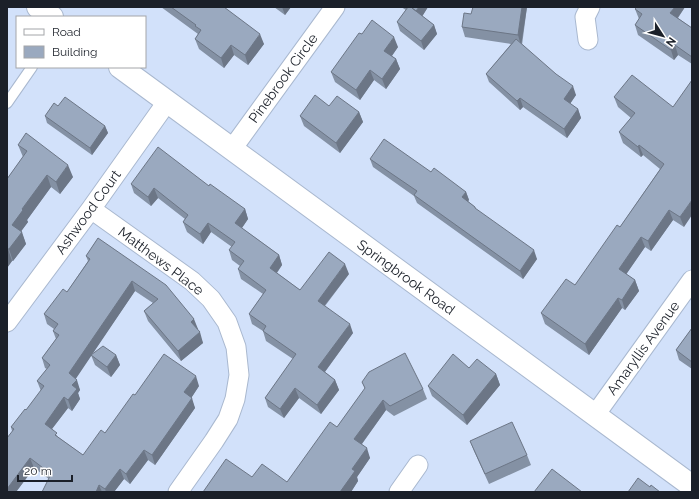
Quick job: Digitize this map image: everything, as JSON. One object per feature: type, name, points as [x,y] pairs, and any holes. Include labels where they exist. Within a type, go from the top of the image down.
[{"type":"street","points":[[38,7],[51,16]]},
{"type":"street","name":"Pinebrook Circle","points":[[232,149],[335,7]]},
{"type":"street","points":[[588,40],[585,28],[585,17],[590,7]]},
{"type":"street","name":"Springbrook Road","points":[[121,68],[692,486]]},
{"type":"street","name":"Ashwood Court","points":[[7,322],[91,209],[167,102]]},
{"type":"street","name":"Matthews Place","points":[[91,209],[192,281],[211,299],[227,322],[236,347],[239,375],[228,419],[178,492]]},
{"type":"street","name":"Amaryllis Avenue","points":[[594,415],[692,280]]},
{"type":"street","points":[[399,492],[418,465]]},
{"type":"lane","points":[[7,103],[31,68]]},
{"type":"building","points":[[171,7],[224,7],[260,34],[245,55],[231,45],[221,58],[195,39],[201,30]]},
{"type":"building","points":[[408,7],[419,7],[416,11],[412,8],[434,25],[421,41],[397,22]]},
{"type":"building","points":[[473,7],[522,7],[518,35],[462,27],[464,13],[471,14]]},
{"type":"building","points":[[637,7],[675,7],[670,13],[692,28],[692,57],[675,45],[671,50],[635,25],[642,14],[635,9]]},
{"type":"building","points":[[372,20],[394,37],[384,51],[396,59],[382,79],[370,70],[356,90],[331,72],[359,33],[362,34]]},
{"type":"building","points":[[516,39],[556,74],[573,86],[564,99],[578,109],[564,129],[520,98],[517,101],[486,74]]},
{"type":"building","points":[[632,75],[673,107],[692,80],[692,200],[680,217],[669,210],[648,241],[641,237],[619,269],[635,280],[622,300],[618,298],[585,344],[541,313],[566,279],[575,285],[617,225],[620,227],[664,164],[639,145],[638,147],[619,132],[635,113],[614,97]]},
{"type":"building","points":[[315,95],[329,106],[337,96],[359,112],[336,143],[300,116]]},
{"type":"building","points":[[65,97],[105,126],[90,148],[45,116],[54,103],[58,106]]},
{"type":"building","points":[[26,133],[68,165],[56,182],[47,175],[22,209],[23,210],[12,225],[22,232],[7,250],[7,179],[27,151],[18,145]]},
{"type":"building","points":[[384,139],[431,172],[434,168],[466,192],[462,197],[475,208],[534,250],[520,271],[414,195],[417,191],[370,159]]},
{"type":"building","points":[[158,147],[209,186],[210,184],[245,209],[235,223],[279,255],[270,268],[300,290],[329,252],[345,264],[318,301],[350,324],[318,367],[335,380],[317,405],[295,388],[280,409],[265,398],[296,354],[263,331],[266,326],[249,314],[266,290],[238,269],[244,261],[229,250],[235,242],[208,223],[200,234],[183,222],[188,215],[154,188],[148,197],[131,184]]},
{"type":"building","points":[[98,238],[166,285],[194,319],[191,322],[200,332],[178,351],[144,311],[158,299],[132,281],[69,373],[77,380],[72,385],[77,389],[68,400],[64,397],[45,424],[57,433],[55,435],[83,455],[101,430],[105,433],[133,394],[135,395],[164,354],[196,376],[184,392],[192,398],[152,455],[144,450],[126,474],[120,469],[105,489],[99,485],[96,492],[42,492],[51,474],[30,458],[7,489],[7,438],[14,429],[11,427],[44,386],[37,381],[50,365],[42,358],[59,335],[53,331],[58,324],[44,314],[63,289],[67,292],[90,259],[86,256]]},
{"type":"building","points":[[692,328],[692,362],[676,350]]},
{"type":"building","points":[[103,346],[116,355],[107,367],[91,355]]},
{"type":"building","points":[[405,353],[423,389],[390,406],[383,400],[354,439],[367,448],[352,469],[355,471],[340,492],[203,492],[226,459],[252,477],[262,464],[287,482],[330,422],[337,427],[365,388],[362,382],[369,372]]},
{"type":"building","points":[[453,354],[469,368],[477,359],[496,374],[463,415],[428,386]]},
{"type":"building","points":[[512,422],[527,455],[485,474],[470,441]]},
{"type":"building","points":[[552,469],[582,492],[534,492]]},
{"type":"building","points":[[638,478],[650,487],[651,485],[660,492],[628,492]]}]
